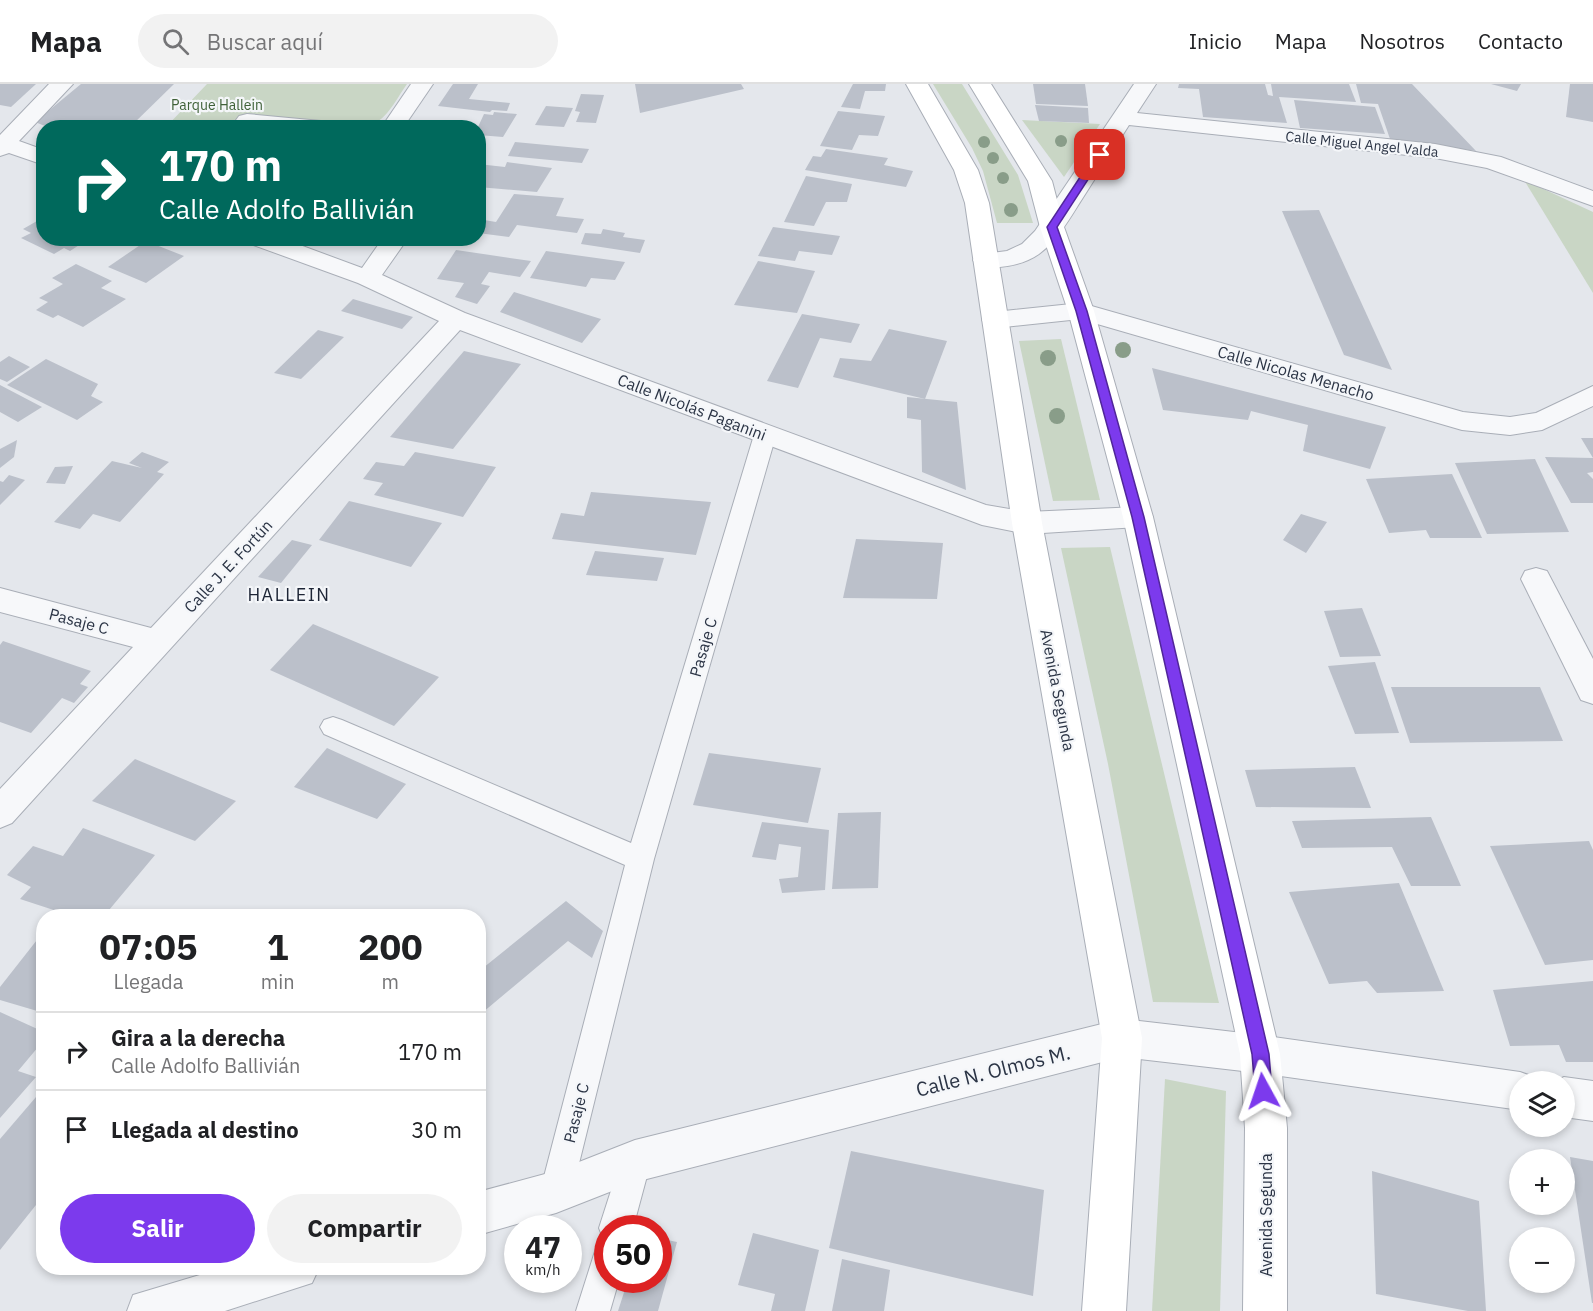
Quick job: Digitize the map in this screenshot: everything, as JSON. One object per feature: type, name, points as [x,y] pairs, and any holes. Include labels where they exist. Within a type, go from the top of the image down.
[{"type":"main road","name":"Avenida Segunda","points":[[917,84],[966,170],[977,203],[1027,523],[1122,1038],[1104,1311]]},
{"type":"main road","name":"Avenida Segunda","points":[[980,84],[1041,181],[1052,227],[1081,311],[1138,517],[1260,1054],[1266,1128],[1265,1311]]},
{"type":"street","points":[[36,157],[2,146],[62,84]]},
{"type":"street","points":[[397,120],[422,84]]},
{"type":"street","points":[[985,260],[1008,260],[1023,255],[1033,248],[1052,227],[1145,84]]},
{"type":"street","name":"Calle Miguel Angel Valda","points":[[1123,118],[1435,151],[1493,162],[1593,199]]},
{"type":"street","name":"Calle Nicolás Paganini","points":[[279,246],[366,278],[456,319],[982,515],[1027,523],[1138,517]]},
{"type":"street","points":[[366,278],[390,246]]},
{"type":"street","name":"Calle Nicolas Menacho","points":[[995,321],[1081,311],[1462,421],[1510,426],[1542,421],[1593,396]]},
{"type":"street","name":"Calle J. E. Fortún","points":[[0,813],[456,319]]},
{"type":"street","points":[[1536,579],[1593,691]]},
{"type":"street","name":"Pasaje C","points":[[0,600],[158,642]]},
{"type":"street","name":"Calle N. Olmos M.","points":[[486,1212],[556,1192],[635,1161],[1122,1038],[1260,1054],[1509,1089]]},
{"type":"street","points":[[1575,1099],[1593,1101]]},
{"type":"street","points":[[149,1311],[273,1275]]},
{"type":"lane","name":"Pasaje C","points":[[556,1192],[640,859],[765,435]]},
{"type":"lane","points":[[333,727],[640,859]]},
{"type":"lane","points":[[620,1215],[635,1161]]},
{"type":"lane","points":[[593,1311],[598,1293]]},
{"type":"green space","name":"Parque Hallein","points":[[207,84],[407,84],[394,104],[379,120],[302,120],[256,115],[241,116],[234,120],[173,120]]},
{"type":"green space","points":[[933,84],[962,84],[1018,175],[1033,223],[997,223],[983,171],[972,148]]},
{"type":"green space","points":[[1022,120],[1100,124],[1064,177]]},
{"type":"green space","points":[[1524,180],[1593,212],[1593,293]]},
{"type":"green space","points":[[1061,339],[1100,500],[1053,501],[1019,341]]},
{"type":"green space","points":[[1110,547],[1219,1003],[1153,1002],[1108,764],[1061,548]]},
{"type":"green space","points":[[1165,1079],[1226,1091],[1220,1311],[1152,1311]]},
{"type":"building","points":[[0,84],[36,84],[11,107],[0,105]]},
{"type":"building","points":[[81,84],[174,84],[137,120],[37,120]]},
{"type":"building","points":[[453,84],[478,84],[469,99],[510,103],[507,111],[492,110],[490,112],[438,106]]},
{"type":"building","points":[[635,84],[741,84],[744,89],[640,113]]},
{"type":"building","points":[[853,84],[886,84],[885,91],[865,91],[860,109],[841,107]]},
{"type":"building","points":[[1033,84],[1085,84],[1088,106],[1036,104]]},
{"type":"building","points":[[1179,84],[1265,84],[1268,95],[1273,96],[1271,84],[1349,84],[1356,102],[1279,97],[1287,123],[1203,117],[1199,89],[1178,88]]},
{"type":"building","points":[[1356,84],[1412,84],[1476,151],[1390,139],[1378,104],[1361,103]]},
{"type":"building","points":[[1491,84],[1521,84],[1517,91]]},
{"type":"building","points":[[1570,84],[1593,84],[1593,122],[1566,117]]},
{"type":"building","points":[[581,94],[604,95],[596,123],[576,122],[580,112],[575,111]]},
{"type":"building","points":[[1294,100],[1375,107],[1385,134],[1300,128]]},
{"type":"building","points":[[1035,105],[1088,108],[1089,123],[1039,121]]},
{"type":"building","points":[[546,106],[573,108],[564,127],[535,125]]},
{"type":"building","points":[[838,111],[885,116],[878,136],[859,135],[852,150],[820,146]]},
{"type":"building","points":[[494,112],[517,114],[503,137],[486,136],[486,120],[481,120],[484,114],[493,115]]},
{"type":"building","points":[[515,142],[589,149],[582,163],[508,156]]},
{"type":"building","points":[[826,149],[888,158],[884,165],[913,171],[906,187],[805,170],[813,156],[821,157]]},
{"type":"building","points":[[507,162],[552,168],[537,192],[486,188],[486,165],[505,167]]},
{"type":"building","points":[[806,176],[852,184],[847,202],[826,202],[814,226],[784,222]]},
{"type":"building","points":[[514,194],[564,198],[556,216],[584,219],[577,233],[517,225],[509,237],[486,234],[486,220],[496,222]]},
{"type":"building","points":[[1319,210],[1392,370],[1344,355],[1282,211]]},
{"type":"building","points":[[36,222],[36,245],[21,238],[31,233],[23,229]]},
{"type":"building","points":[[773,227],[840,236],[832,255],[799,251],[795,261],[758,256]]},
{"type":"building","points":[[603,229],[625,233],[623,237],[645,240],[640,253],[581,244],[585,233],[601,234]]},
{"type":"building","points":[[38,246],[78,246],[70,251],[64,248],[54,254]]},
{"type":"building","points":[[139,246],[159,246],[184,256],[146,283],[108,267]]},
{"type":"building","points":[[456,250],[531,261],[520,277],[489,272],[481,284],[490,286],[477,304],[455,297],[464,283],[437,279]]},
{"type":"building","points":[[546,251],[625,262],[615,280],[591,278],[586,287],[530,278]]},
{"type":"building","points":[[758,261],[815,271],[797,313],[734,305]]},
{"type":"building","points":[[76,264],[112,281],[101,288],[126,299],[83,327],[58,315],[53,318],[36,310],[48,302],[39,298],[63,284],[52,278]]},
{"type":"building","points":[[514,292],[601,319],[582,343],[500,312]]},
{"type":"building","points":[[353,299],[413,317],[402,329],[341,311]]},
{"type":"building","points":[[802,314],[860,324],[851,343],[820,338],[798,388],[767,381]]},
{"type":"building","points":[[889,329],[947,341],[925,399],[833,377],[840,358],[871,361]]},
{"type":"building","points":[[318,330],[344,337],[301,379],[274,373]]},
{"type":"building","points":[[464,351],[521,364],[453,449],[390,437]]},
{"type":"building","points":[[9,356],[30,367],[7,382],[0,379],[0,362]]},
{"type":"building","points":[[46,359],[98,384],[91,396],[103,402],[77,420],[7,385]]},
{"type":"building","points":[[1152,368],[1386,427],[1370,469],[1303,451],[1308,425],[1251,411],[1248,420],[1163,410]]},
{"type":"building","points":[[0,385],[42,407],[18,422],[0,412]]},
{"type":"building","points":[[907,397],[957,402],[966,490],[922,472],[921,420],[907,418]]},
{"type":"building","points":[[1581,438],[1593,438],[1593,458]]},
{"type":"building","points":[[17,440],[14,457],[0,468],[0,449]]},
{"type":"building","points":[[142,452],[169,462],[157,472],[164,474],[120,522],[93,514],[80,529],[54,522],[112,461],[142,468],[129,463]]},
{"type":"building","points":[[415,452],[496,467],[463,517],[374,495],[383,483],[363,479],[376,462],[404,466]]},
{"type":"building","points":[[1545,457],[1593,458],[1593,472],[1587,473],[1593,479],[1593,503],[1571,503]]},
{"type":"building","points":[[1535,459],[1569,532],[1487,534],[1455,463]]},
{"type":"building","points":[[73,466],[65,484],[46,483],[55,467]]},
{"type":"building","points":[[1452,474],[1482,538],[1430,538],[1426,530],[1389,533],[1366,479]]},
{"type":"building","points":[[9,475],[25,480],[0,505],[0,481],[3,482]]},
{"type":"building","points":[[591,492],[711,502],[696,555],[552,539],[561,513],[584,516]]},
{"type":"building","points":[[349,501],[442,523],[411,567],[319,540]]},
{"type":"building","points":[[1301,514],[1327,522],[1306,553],[1283,540]]},
{"type":"building","points":[[856,539],[943,543],[937,599],[843,598]]},
{"type":"building","points":[[292,540],[312,545],[281,583],[258,577]]},
{"type":"building","points":[[595,551],[664,558],[657,581],[586,575]]},
{"type":"building","points":[[1362,608],[1381,656],[1340,657],[1324,611]]},
{"type":"building","points":[[313,624],[439,677],[394,726],[270,670]]},
{"type":"building","points":[[3,641],[91,671],[80,684],[88,687],[74,703],[62,698],[31,733],[0,722],[0,645]]},
{"type":"building","points":[[1375,662],[1399,733],[1355,734],[1328,666]]},
{"type":"building","points":[[1391,687],[1540,687],[1563,741],[1410,743]]},
{"type":"building","points":[[327,748],[406,784],[377,819],[294,787]]},
{"type":"building","points":[[709,753],[821,768],[808,823],[693,805]]},
{"type":"building","points":[[135,759],[236,801],[195,841],[92,801]]},
{"type":"building","points":[[1355,767],[1371,808],[1256,807],[1245,770]]},
{"type":"building","points":[[881,812],[878,888],[832,889],[838,813]]},
{"type":"building","points":[[1431,817],[1461,886],[1411,886],[1392,847],[1302,848],[1292,821]]},
{"type":"building","points":[[762,822],[829,830],[825,890],[782,893],[779,879],[798,877],[801,847],[779,844],[776,860],[752,857]]},
{"type":"building","points":[[83,828],[155,855],[110,909],[51,909],[20,899],[31,887],[7,875],[33,846],[63,856]]},
{"type":"building","points":[[1589,841],[1593,850],[1593,960],[1545,965],[1490,846]]},
{"type":"building","points":[[1399,883],[1444,991],[1377,993],[1367,981],[1329,984],[1289,892]]},
{"type":"building","points":[[566,901],[603,931],[592,958],[568,941],[486,1010],[486,966]]},
{"type":"building","points":[[36,941],[36,1011],[0,1000],[0,987]]},
{"type":"building","points":[[1593,981],[1593,1062],[1566,1062],[1559,1045],[1510,1046],[1493,990]]},
{"type":"building","points":[[0,1012],[36,1028],[36,1050],[18,1071],[36,1077],[0,1118]]},
{"type":"building","points":[[36,1097],[36,1205],[0,1250],[0,1139]]},
{"type":"building","points":[[851,1151],[1044,1190],[1033,1296],[829,1248]]},
{"type":"building","points":[[1575,1158],[1593,1161],[1592,1303],[1575,1190]]},
{"type":"building","points":[[1372,1171],[1479,1201],[1486,1311],[1468,1311],[1376,1294]]},
{"type":"building","points":[[753,1233],[819,1250],[805,1311],[771,1311],[775,1294],[738,1285]]},
{"type":"building","points":[[672,1241],[677,1242],[672,1260]]},
{"type":"building","points":[[842,1259],[890,1270],[884,1311],[832,1311]]},
{"type":"building","points":[[624,1293],[663,1293],[658,1311],[618,1311]]},
{"type":"district","name":"HALLEIN","points":[[289,595]]},
{"type":"route","points":[[1100,155],[1052,227],[1081,311],[1138,517],[1260,1054],[1263,1091]]}]
